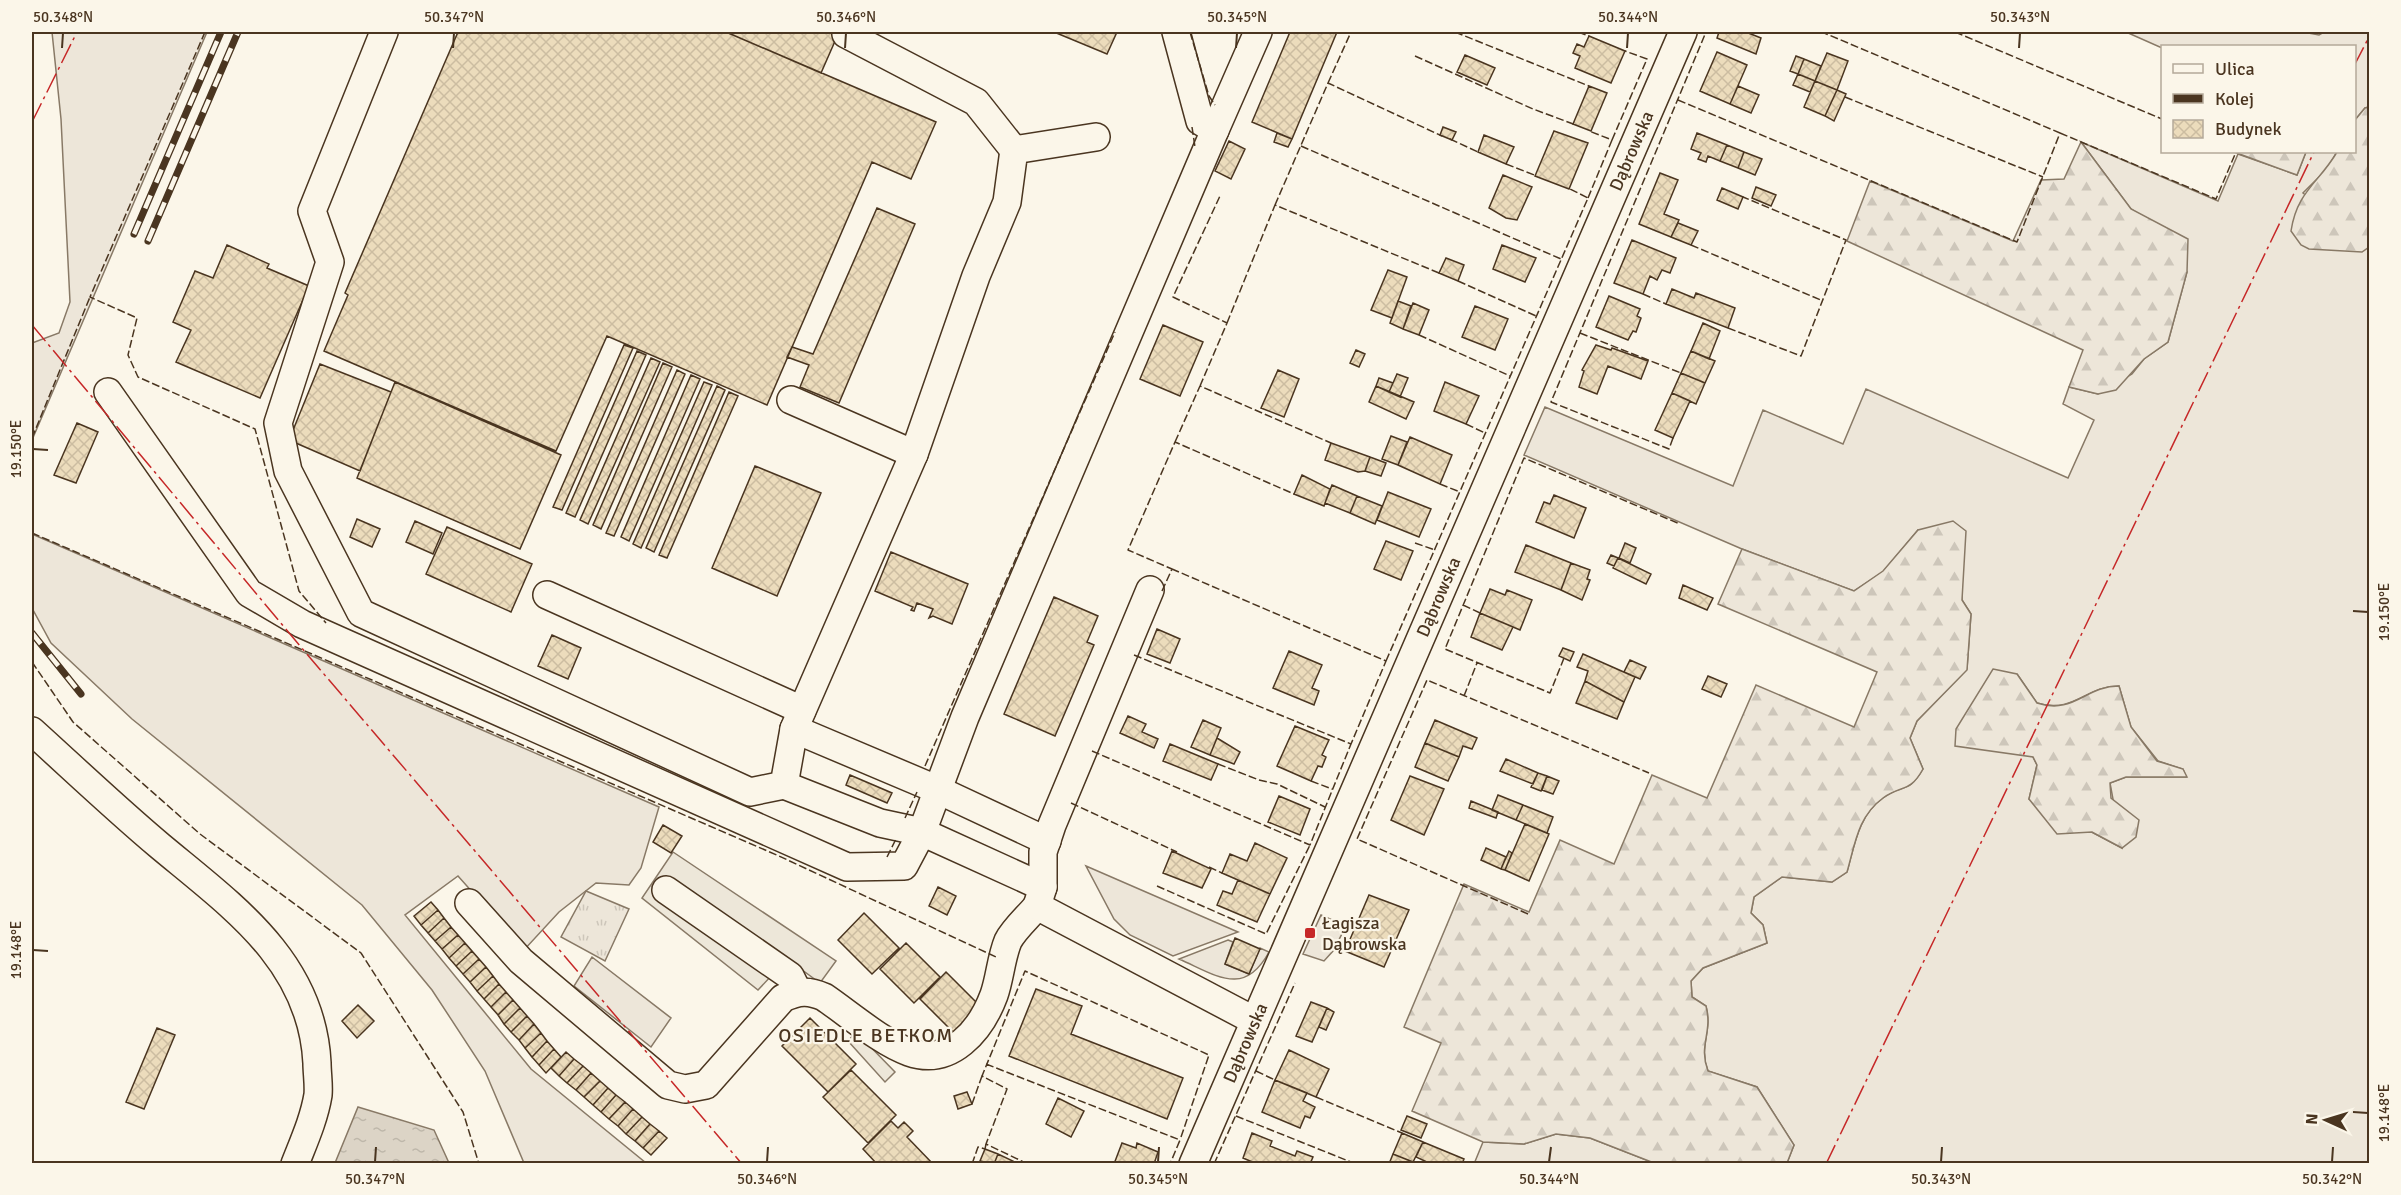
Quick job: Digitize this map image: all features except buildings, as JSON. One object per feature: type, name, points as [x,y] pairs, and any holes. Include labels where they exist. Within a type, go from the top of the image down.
[{"type":"street","points":[[384,32],[312,212],[330,262],[278,423],[288,471],[361,613],[750,792],[784,785],[880,823],[922,832],[1255,1021]]},
{"type":"street","points":[[1176,32],[1200,121],[1215,130]]},
{"type":"street","points":[[108,392],[249,593],[302,624],[847,867],[904,866],[922,832],[936,789],[1258,32]]},
{"type":"street","name":"Dąbrowska","points":[[1193,1164],[1683,32]]},
{"type":"street","points":[[784,785],[798,719],[914,454],[976,276],[1007,202],[1014,150],[976,102],[846,34]]},
{"type":"street","points":[[1014,150],[1096,137]]},
{"type":"street","points":[[791,399],[914,454]]},
{"type":"street","points":[[470,903],[521,961],[668,1085],[685,1089],[706,1085],[783,998],[798,992],[812,992],[824,997],[904,1050],[935,1055],[952,1050],[965,1041],[982,1022],[994,993],[1008,940],[1040,897],[1043,852],[1150,590]]},
{"type":"street","points":[[547,595],[936,789],[1047,841]]},
{"type":"street","points":[[32,731],[132,822],[237,910],[281,958],[302,994],[316,1038],[318,1093],[309,1130],[295,1164]]},
{"type":"street","points":[[666,890],[790,976],[798,992]]},
{"type":"green space","points":[[52,32],[207,32],[32,440],[32,343],[59,333],[70,302],[61,119]]},
{"type":"green space","points":[[2126,32],[2303,32],[2319,35],[2324,32],[2369,32],[2369,107],[2365,108],[2356,119],[2356,45],[2161,45],[2161,48]]},
{"type":"green space","points":[[2369,107],[2369,247],[2362,252],[2309,249],[2301,245],[2291,231],[2298,206],[2336,153],[2356,153],[2356,119],[2365,108]]},
{"type":"green space","points":[[2081,142],[2218,201],[2238,154],[2297,175],[2306,153],[2336,153],[2327,169],[2303,193],[2369,246],[2369,1163],[1787,1163],[1794,1145],[1757,1087],[1708,1071],[1704,1054],[1708,1015],[1706,1006],[1692,997],[1691,981],[1703,968],[1767,943],[1763,925],[1751,913],[1754,897],[1782,877],[1832,882],[1847,872],[1855,841],[1868,813],[1883,798],[1909,785],[1918,777],[1923,769],[1910,738],[1917,721],[1967,669],[1971,614],[1962,600],[1962,583],[1918,530],[1883,572],[1854,591],[1742,549],[1524,455],[1545,407],[1733,486],[1763,410],[1843,444],[1866,389],[2068,478],[2094,420],[2063,404],[2069,387],[2098,394],[2132,374],[2144,359],[2168,342],[2187,272],[2151,222],[2131,209]],"holes":[[[2017,674],[2037,703],[2061,705],[2097,690],[2119,686],[2131,727],[2158,761],[2183,769],[2186,777],[2126,777],[2110,783],[2122,848],[2029,799],[2037,765],[2033,757]]]},
{"type":"green space","points":[[2081,142],[2131,209],[2188,239],[2187,272],[2168,342],[2144,359],[2116,390],[2098,394],[2069,387],[2083,350],[1847,241],[1870,181],[2013,241],[2041,180],[2064,179]]},
{"type":"green space","points":[[2237,153],[2306,153],[2297,175]]},
{"type":"green space","points":[[1953,521],[1966,531],[1962,600],[1971,614],[1967,670],[1917,721],[1910,738],[1923,769],[1914,782],[1883,798],[1868,813],[1855,841],[1847,872],[1832,882],[1782,877],[1754,897],[1751,913],[1763,925],[1767,943],[1703,968],[1691,981],[1692,997],[1706,1006],[1708,1015],[1704,1054],[1708,1071],[1757,1087],[1794,1145],[1787,1163],[1654,1163],[1590,1138],[1556,1134],[1524,1144],[1483,1142],[1412,1111],[1441,1043],[1404,1027],[1464,884],[1529,912],[1560,840],[1614,864],[1652,775],[1707,798],[1756,685],[1854,727],[1877,672],[1718,604],[1742,549],[1854,591],[1883,571],[1918,530]]},
{"type":"green space","points":[[32,534],[659,807],[641,868],[629,885],[596,883],[559,912],[524,950],[458,876],[405,915],[531,1069],[646,1163],[524,1163],[485,1071],[432,990],[362,905],[132,719],[51,643],[32,608]]},
{"type":"green space","points":[[1993,669],[2017,674],[2037,703],[2050,706],[2070,703],[2097,690],[2119,686],[2131,727],[2157,761],[2183,769],[2187,777],[2126,777],[2110,783],[2111,798],[2139,820],[2136,837],[2122,848],[2092,832],[2057,834],[2029,799],[2037,765],[2033,757],[1955,746],[1956,729]]},
{"type":"green space","points":[[1086,866],[1238,932],[1173,956],[1130,935],[1114,919]]},
{"type":"green space","points":[[586,891],[629,909],[605,961],[561,937]]},
{"type":"green space","points":[[1321,915],[1346,926],[1333,951],[1324,961],[1303,954]]},
{"type":"green space","points":[[1228,940],[1233,942],[1225,964],[1249,974],[1260,948],[1269,952],[1250,975],[1239,979],[1217,976],[1179,959]]},
{"type":"green space","points":[[592,957],[671,1018],[651,1047],[574,986]]},
{"type":"green space","points":[[1556,1134],[1590,1138],[1654,1163],[1474,1164],[1483,1142],[1524,1144]]},
{"type":"shaded area","points":[[673,852],[836,961],[820,983],[787,959],[758,990],[642,898]]},
{"type":"shaded area","points":[[856,1032],[895,1072],[885,1082],[848,1041]]},
{"type":"water","points":[[358,1107],[434,1130],[449,1163],[335,1163]]},
{"type":"railway","points":[[134,234],[221,32]]},
{"type":"railway","points":[[148,241],[238,32]]},
{"type":"railway","points":[[32,633],[81,694]]},
{"type":"fence","points":[[205,32],[90,297],[137,318],[128,355],[138,377],[255,429],[299,591],[326,623]]},
{"type":"fence","points":[[1190,32],[1209,96],[1215,105]]},
{"type":"fence","points":[[1328,83],[1351,32]]},
{"type":"fence","points":[[1455,32],[1589,86]]},
{"type":"fence","points":[[1578,32],[1589,36]]},
{"type":"fence","points":[[1673,438],[1669,449],[1551,402],[1706,32]]},
{"type":"fence","points":[[1678,100],[2017,242],[2060,133],[1822,32]]},
{"type":"fence","points":[[1955,32],[2161,119]]},
{"type":"fence","points":[[1612,140],[1647,59],[1625,51]]},
{"type":"fence","points":[[1415,56],[1533,109],[1576,125]]},
{"type":"fence","points":[[1275,205],[1328,83],[1442,136]]},
{"type":"fence","points":[[1845,97],[2043,177]]},
{"type":"fence","points":[[1192,127],[1195,147]]},
{"type":"fence","points":[[1588,198],[1612,140],[1589,131]]},
{"type":"fence","points":[[2060,133],[2216,199],[2236,153]]},
{"type":"fence","points":[[1450,139],[1478,152]]},
{"type":"fence","points":[[1301,146],[1561,259]]},
{"type":"fence","points":[[1506,164],[1537,176]]},
{"type":"fence","points":[[1386,661],[1588,198],[1568,188]]},
{"type":"fence","points":[[1200,386],[1227,323],[1173,297],[1220,196]]},
{"type":"fence","points":[[1728,328],[1801,356],[1846,240],[1743,197]]},
{"type":"fence","points":[[1227,323],[1275,205],[1439,273]]},
{"type":"fence","points":[[1691,245],[1823,301]]},
{"type":"fence","points":[[1458,281],[1536,316]]},
{"type":"fence","points":[[1643,294],[1666,304]]},
{"type":"fence","points":[[32,438],[90,297]]},
{"type":"fence","points":[[925,766],[1115,332]]},
{"type":"fence","points":[[1580,333],[1681,373]]},
{"type":"fence","points":[[1419,335],[1510,376]]},
{"type":"fence","points":[[1175,442],[1200,386],[1331,443]]},
{"type":"fence","points":[[1466,424],[1485,433]]},
{"type":"fence","points":[[1162,591],[1172,569],[1128,550],[1175,442],[1294,494]]},
{"type":"fence","points":[[1564,658],[1550,693],[1445,649],[1524,458],[1680,524]]},
{"type":"fence","points":[[1440,484],[1460,492]]},
{"type":"fence","points":[[32,533],[779,856],[996,957]]},
{"type":"fence","points":[[1415,543],[1435,550]]},
{"type":"fence","points":[[1134,655],[1351,744],[1386,661],[1172,569]]},
{"type":"fence","points":[[1463,605],[1480,613]]},
{"type":"fence","points":[[32,662],[73,722],[200,834],[361,953],[463,1112],[479,1164]]},
{"type":"fence","points":[[1464,696],[1477,663]]},
{"type":"fence","points":[[1528,914],[1357,839],[1427,680],[1649,773]]},
{"type":"fence","points":[[1092,751],[1310,845],[1351,744]]},
{"type":"fence","points":[[1218,764],[1259,780],[1277,784],[1325,807]]},
{"type":"fence","points":[[1311,781],[1332,789]]},
{"type":"fence","points":[[905,818],[917,792]]},
{"type":"fence","points":[[1071,803],[1177,852]]},
{"type":"fence","points":[[887,857],[896,839]]},
{"type":"fence","points":[[1157,886],[1266,934],[1310,845]]},
{"type":"fence","points":[[1209,867],[1222,873]]},
{"type":"fence","points":[[1028,1164],[986,1144],[1007,1089],[982,1076],[1025,971],[1209,1055],[1180,1140]]},
{"type":"fence","points":[[1214,1164],[1295,983]]},
{"type":"fence","points":[[986,1064],[1180,1140],[1170,1164]]},
{"type":"fence","points":[[1256,1071],[1275,1080]]},
{"type":"fence","points":[[972,1104],[982,1076]]},
{"type":"fence","points":[[1316,1097],[1402,1133]]},
{"type":"fence","points":[[1236,1116],[1356,1164]]},
{"type":"fence","points":[[972,1164],[978,1147],[985,1149],[986,1144]]},
{"type":"power","points":[[32,122],[77,32]]},
{"type":"power","points":[[2356,62],[2370,35]]},
{"type":"power","points":[[1826,1164],[2314,153]]},
{"type":"power","points":[[32,325],[300,646],[742,1164]]},
{"type":"place","name":"Łagisza Dąbrowska","points":[[1310,933]]},
{"type":"district","name":"OSIEDLE BETKOM","points":[[866,1035]]}]
